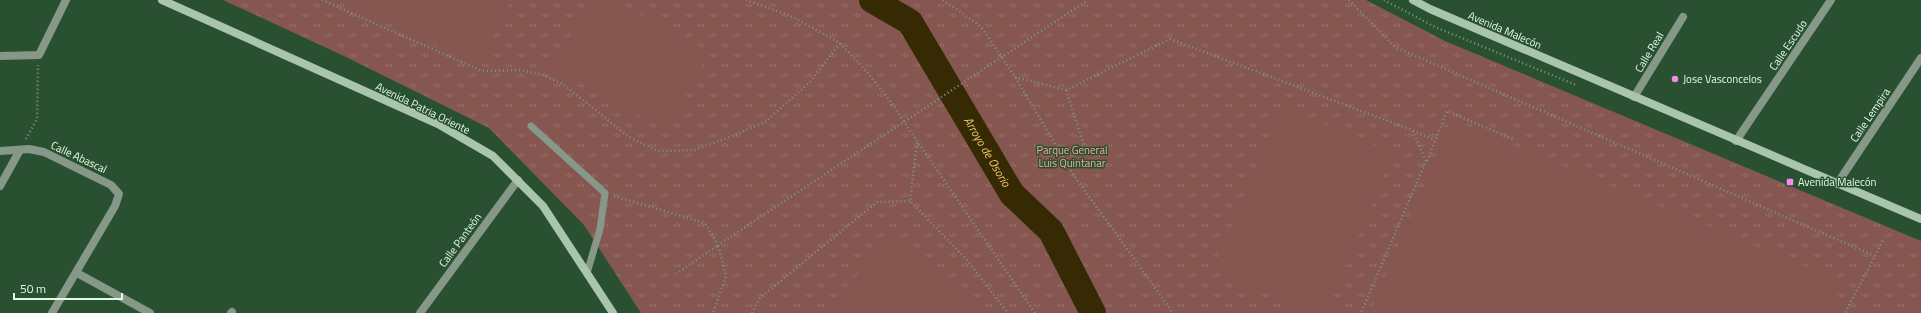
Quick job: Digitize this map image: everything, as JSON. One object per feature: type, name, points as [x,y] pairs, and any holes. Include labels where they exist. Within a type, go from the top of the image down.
[{"type":"street","points":[[0,56],[39,55],[66,0]]},
{"type":"street","name":"Avenida Patria Oriente","points":[[162,0],[438,124],[493,156],[543,206],[612,313]]},
{"type":"street","name":"Avenida Malecón","points":[[1412,0],[1736,141],[1921,219]]},
{"type":"street","name":"Calle Escudo","points":[[1736,141],[1831,0]]},
{"type":"street","name":"Calle Real","points":[[1634,97],[1683,18]]},
{"type":"street","name":"Calle Lempira","points":[[1837,184],[1921,58]]},
{"type":"street","name":"Calle Abascal","points":[[0,151],[29,149],[44,152],[111,185],[119,194],[115,206],[77,273]]},
{"type":"street","points":[[0,186],[20,150]]},
{"type":"street","name":"Calle Panteón","points":[[420,313],[518,180]]},
{"type":"street","points":[[52,313],[77,273],[150,313]]},
{"type":"lane","points":[[531,126],[605,193],[600,229],[587,273]]},
{"type":"path","points":[[322,0],[482,71],[520,70],[542,74],[563,84],[629,138],[658,151],[695,150],[765,122],[810,82],[840,42]]},
{"type":"path","points":[[746,0],[791,16],[840,42],[887,97],[917,143],[1036,313]]},
{"type":"path","points":[[943,0],[980,25],[1015,77],[1072,174],[1173,313]]},
{"type":"path","points":[[676,274],[1088,0]]},
{"type":"path","points":[[1349,0],[1395,47],[1876,256]]},
{"type":"path","points":[[1015,77],[1066,90],[1170,39],[1435,140]]},
{"type":"path","points":[[20,150],[38,119],[36,91],[39,55]]},
{"type":"path","points":[[1066,90],[1088,158]]},
{"type":"path","points":[[1361,313],[1448,111],[1515,140]]},
{"type":"path","points":[[1412,130],[1426,161]]},
{"type":"path","points":[[910,201],[917,143]]},
{"type":"path","points":[[605,193],[705,223],[718,245],[726,276],[714,313]]},
{"type":"path","points":[[752,313],[760,298],[877,202],[910,201],[967,260],[1008,313]]},
{"type":"path","points":[[1845,313],[1883,240]]},
{"type":"green space","name":"Parque General Luis Quintanar","points":[[223,0],[1366,0],[1445,41],[1921,241],[1921,313],[641,313],[584,225],[489,128],[346,57]]},
{"type":"green space","points":[[342,0],[511,0],[479,66]]},
{"type":"green space","points":[[590,0],[614,0],[709,52],[667,130],[552,68]]},
{"type":"green space","points":[[1281,107],[1393,153],[1326,313],[1314,313],[1213,271]]},
{"type":"green space","points":[[1452,120],[1844,283],[1829,313],[1370,313]]},
{"type":"green space","points":[[890,238],[978,313],[821,313],[824,309],[826,310]]},
{"type":"waterway","name":"Arroyo de Osorio","points":[[872,0],[910,22],[1012,194],[1051,231],[1093,313]]},
{"type":"place","name":"Jose Vasconcelos","points":[[1675,79]]},
{"type":"place","name":"Avenida Malecón","points":[[1790,182]]}]
